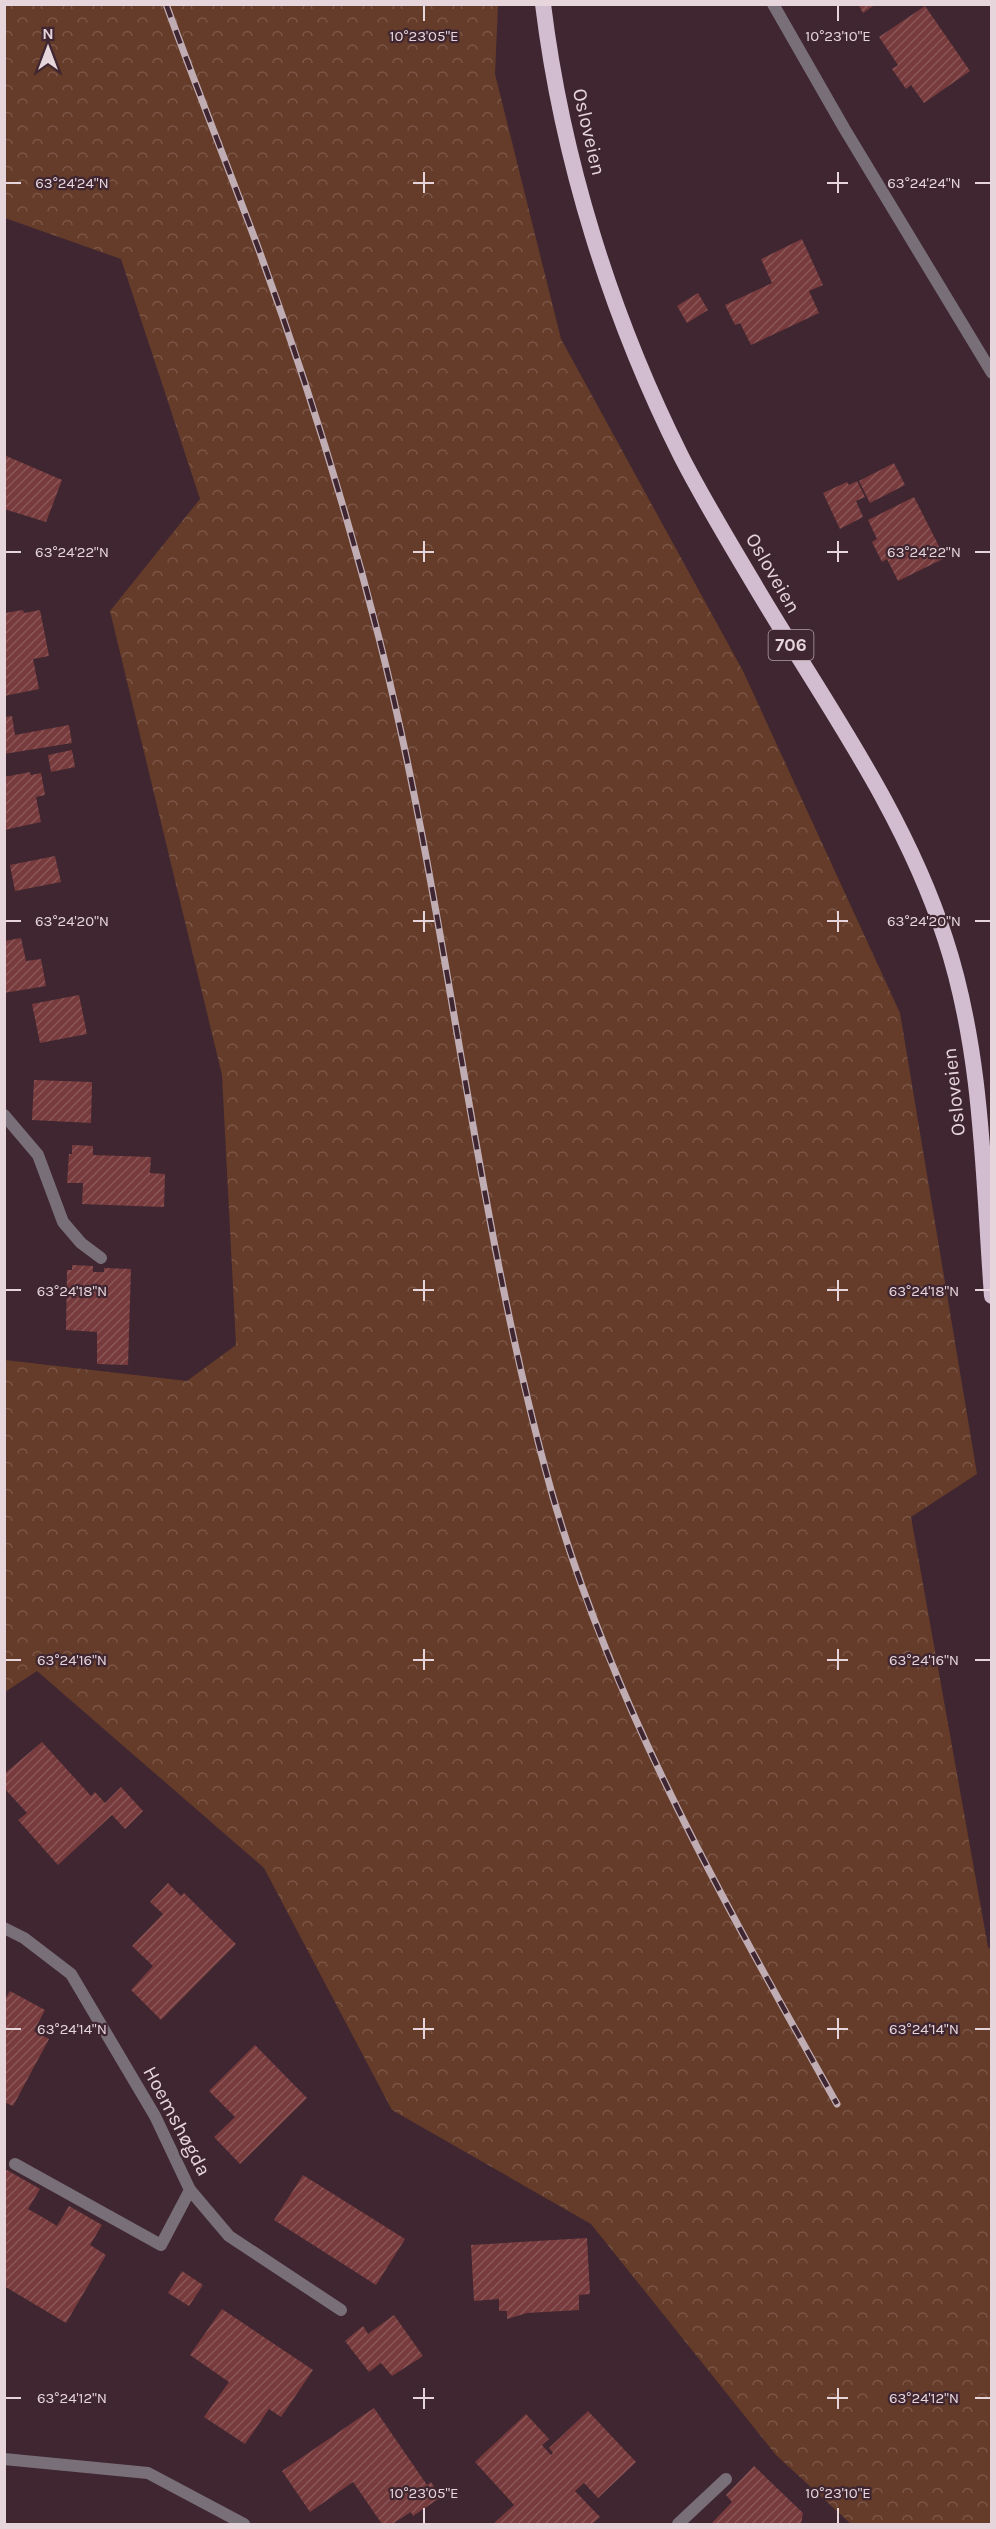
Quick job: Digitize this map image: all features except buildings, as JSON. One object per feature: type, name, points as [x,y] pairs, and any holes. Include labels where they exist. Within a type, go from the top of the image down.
[{"type":"highway","name":"Osloveien","points":[[543,4],[549,58],[580,186],[611,289],[652,394],[682,458],[756,588],[864,765],[911,852],[945,938],[964,1006],[976,1087],[992,1296]]},
{"type":"street","points":[[773,4],[992,373]]},
{"type":"street","points":[[4,1115],[38,1155],[63,1222],[81,1243],[101,1258]]},
{"type":"street","name":"Hoemshøgda","points":[[4,1928],[24,1938],[71,1974],[155,2116],[190,2190],[229,2236],[341,2310]]},
{"type":"street","points":[[15,2164],[161,2245],[190,2190]]},
{"type":"street","points":[[4,2459],[48,2461],[148,2473],[244,2524]]},
{"type":"street","points":[[678,2524],[726,2479]]},
{"type":"green space","points":[[5,4],[498,5],[495,74],[561,339],[743,671],[900,1013],[977,1474],[911,1517],[988,1947],[991,1950],[991,2524],[851,2524],[776,2455],[591,2224],[392,2110],[264,1868],[37,1671],[5,1692],[5,1360],[187,1381],[236,1345],[222,1075],[110,611],[200,499],[121,259],[5,218]]},
{"type":"railway","points":[[166,4],[253,234],[305,384],[337,485],[379,638],[404,744],[425,850],[501,1278],[524,1385],[551,1490],[606,1651],[640,1729],[715,1881],[837,2104]]}]
